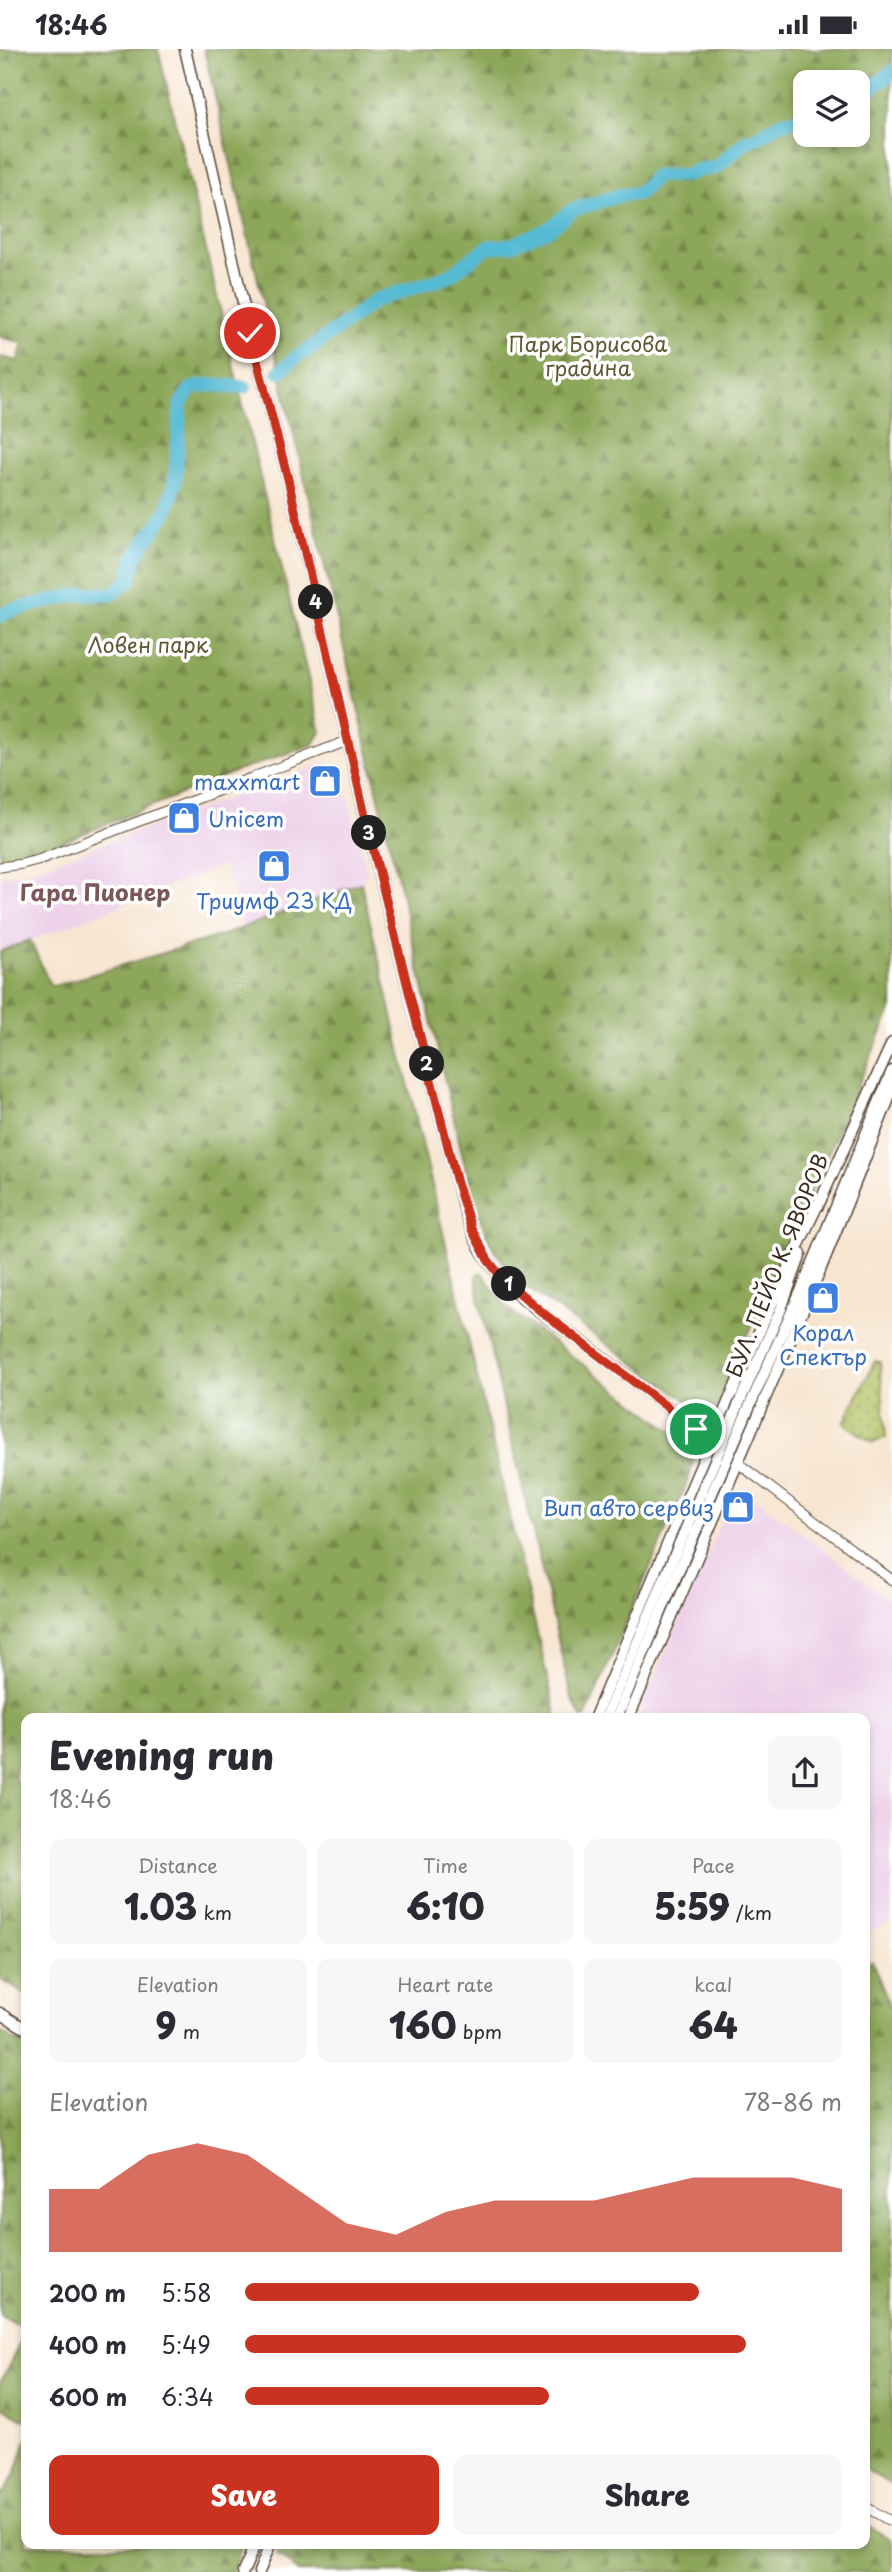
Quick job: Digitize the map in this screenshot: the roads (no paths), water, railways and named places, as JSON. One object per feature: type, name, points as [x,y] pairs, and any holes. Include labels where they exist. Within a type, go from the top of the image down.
[{"type":"main road","points":[[185,49],[250,333],[288,479],[347,741],[463,1206],[480,1246],[502,1278],[543,1313],[738,1464]]},
{"type":"main road","name":"БУЛ. ПЕЙО К. ЯВОРОВ","points":[[608,1713],[746,1401],[820,1200],[892,1043]]},
{"type":"main road","name":"БУЛ. ПЕЙО К. ЯВОРОВ","points":[[746,1401],[805,1282],[892,1071]]},
{"type":"main road","points":[[630,1713],[844,1214],[888,1101],[892,1082]]},
{"type":"main road","points":[[598,1713],[711,1441],[820,1200]]},
{"type":"main road","name":"БУЛ. ПЕЙО К. ЯВОРОВ","points":[[618,1713],[670,1577]]},
{"type":"main road","points":[[0,2013],[21,2026]]},
{"type":"main road","points":[[243,2572],[253,2549]]},
{"type":"main road","points":[[259,2572],[268,2549]]},
{"type":"street","points":[[0,867],[41,859],[347,741]]},
{"type":"street","points":[[738,1464],[892,1580]]},
{"type":"street","points":[[870,2510],[892,2522]]},
{"type":"waterway","points":[[870,89],[892,72]]},
{"type":"waterway","points":[[279,372],[376,300],[447,277],[488,247],[511,245],[549,229],[572,210],[621,195],[639,194],[656,176],[687,175],[702,169],[716,168],[746,141],[759,137],[778,124],[793,120]]},
{"type":"waterway","points":[[0,616],[12,610],[81,594],[112,594],[129,581],[135,557],[166,513],[175,483],[181,403],[191,389],[207,385],[245,387]]},
{"type":"place","name":"maxxmart","points":[[325,781]]},
{"type":"place","name":"Unicem","points":[[184,818]]},
{"type":"place","name":"Триумф 23 КД","points":[[274,866]]},
{"type":"place","name":"Корал Спектър","points":[[823,1298]]},
{"type":"place","name":"Вип авто сервиз","points":[[738,1507]]},
{"type":"district","name":"Гара Пионер","points":[[95,891]]},
{"type":"park label","name":"Парк Борисова градина","points":[[588,355]]},
{"type":"park label","name":"Ловен парк","points":[[148,644]]}]
